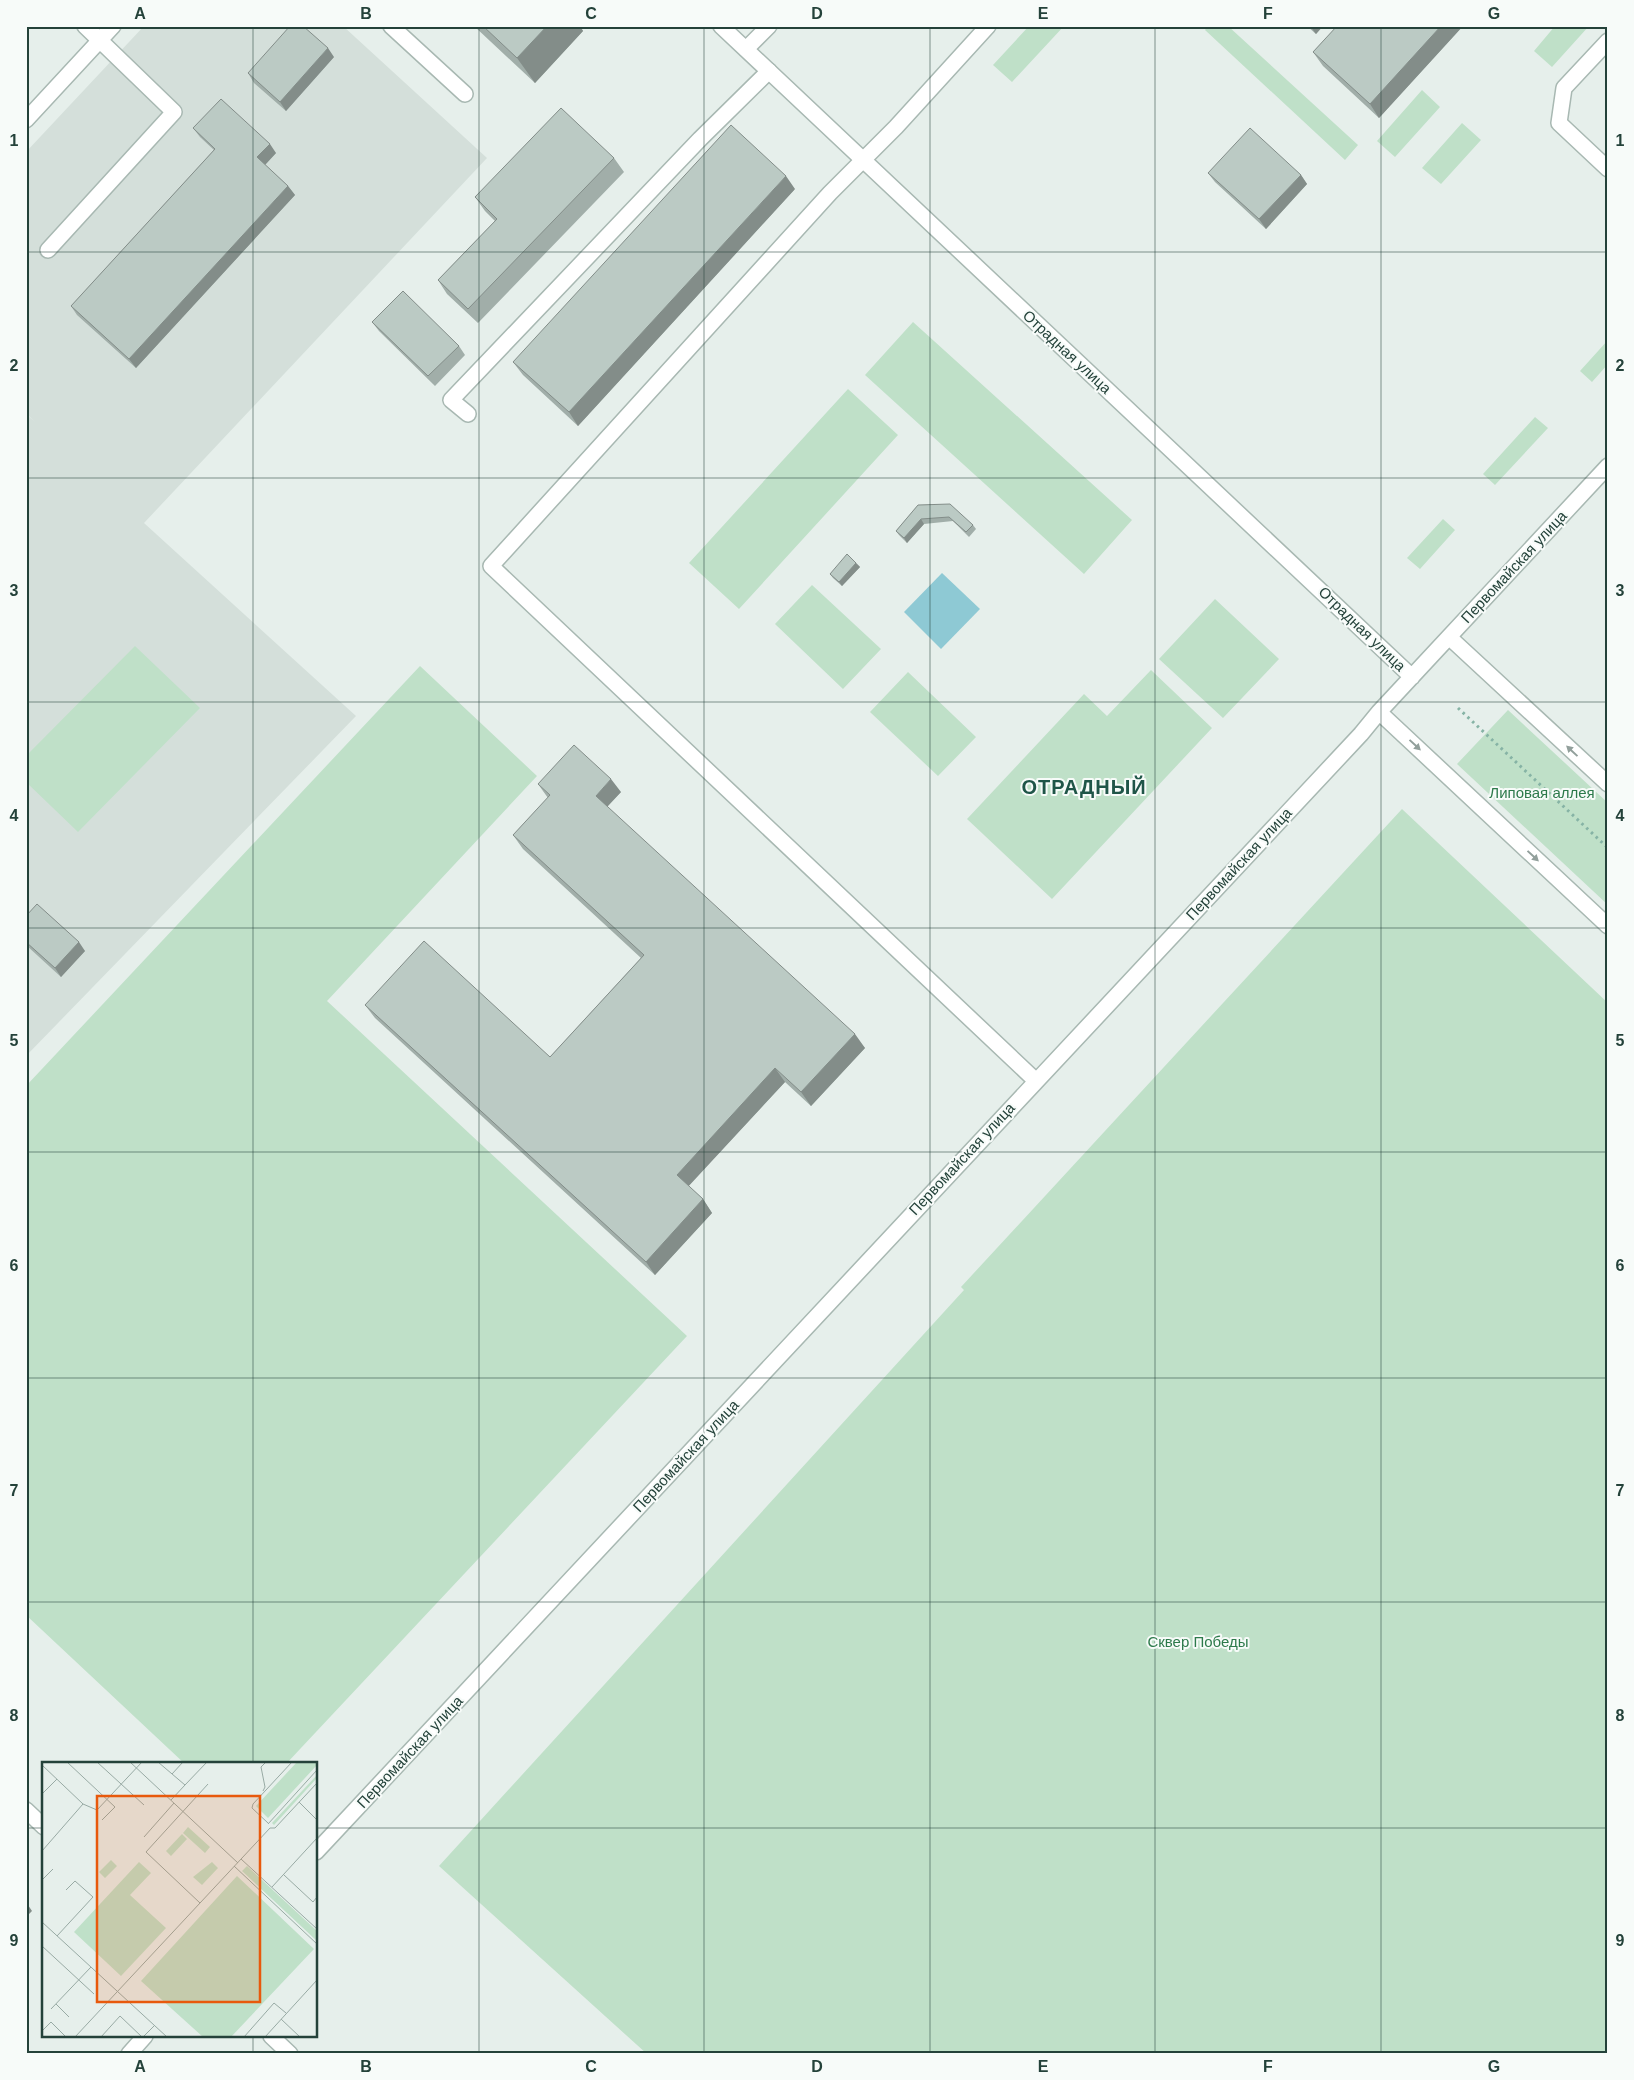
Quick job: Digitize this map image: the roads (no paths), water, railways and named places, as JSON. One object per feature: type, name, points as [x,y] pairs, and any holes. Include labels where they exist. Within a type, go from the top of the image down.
[{"type":"street","points":[[48,250],[174,112],[85,26]]},
{"type":"street","points":[[26,120],[113,26]]},
{"type":"street","points":[[391,26],[466,94]]},
{"type":"street","name":"Отрадная улица","points":[[721,26],[1412,677]]},
{"type":"street","points":[[746,49],[769,26]]},
{"type":"street","points":[[988,26],[863,161],[830,193],[491,566],[1035,1080]]},
{"type":"street","points":[[1608,41],[1564,88],[1559,123],[1608,170]]},
{"type":"street","points":[[468,414],[452,400],[700,139],[769,71]]},
{"type":"street","name":"Первомайская улица","points":[[318,1850],[1035,1080],[1361,734],[1448,637],[1608,466]]},
{"type":"street","points":[[1448,637],[1608,784]]},
{"type":"street","points":[[1379,712],[1608,926]]},
{"type":"street","points":[[26,1810],[42,1824]]},
{"type":"street","points":[[129,2054],[143,2038]]},
{"type":"street","points":[[273,2038],[290,2054]]},
{"type":"water","points":[[942,573],[980,609],[941,649],[904,612]]},
{"type":"district","name":"ОТРАДНЫЙ","points":[[1084,787]]},
{"type":"park label","name":"Липовая аллея","points":[[1542,793]]},
{"type":"park label","name":"Сквер Победы","points":[[1198,1642]]}]
